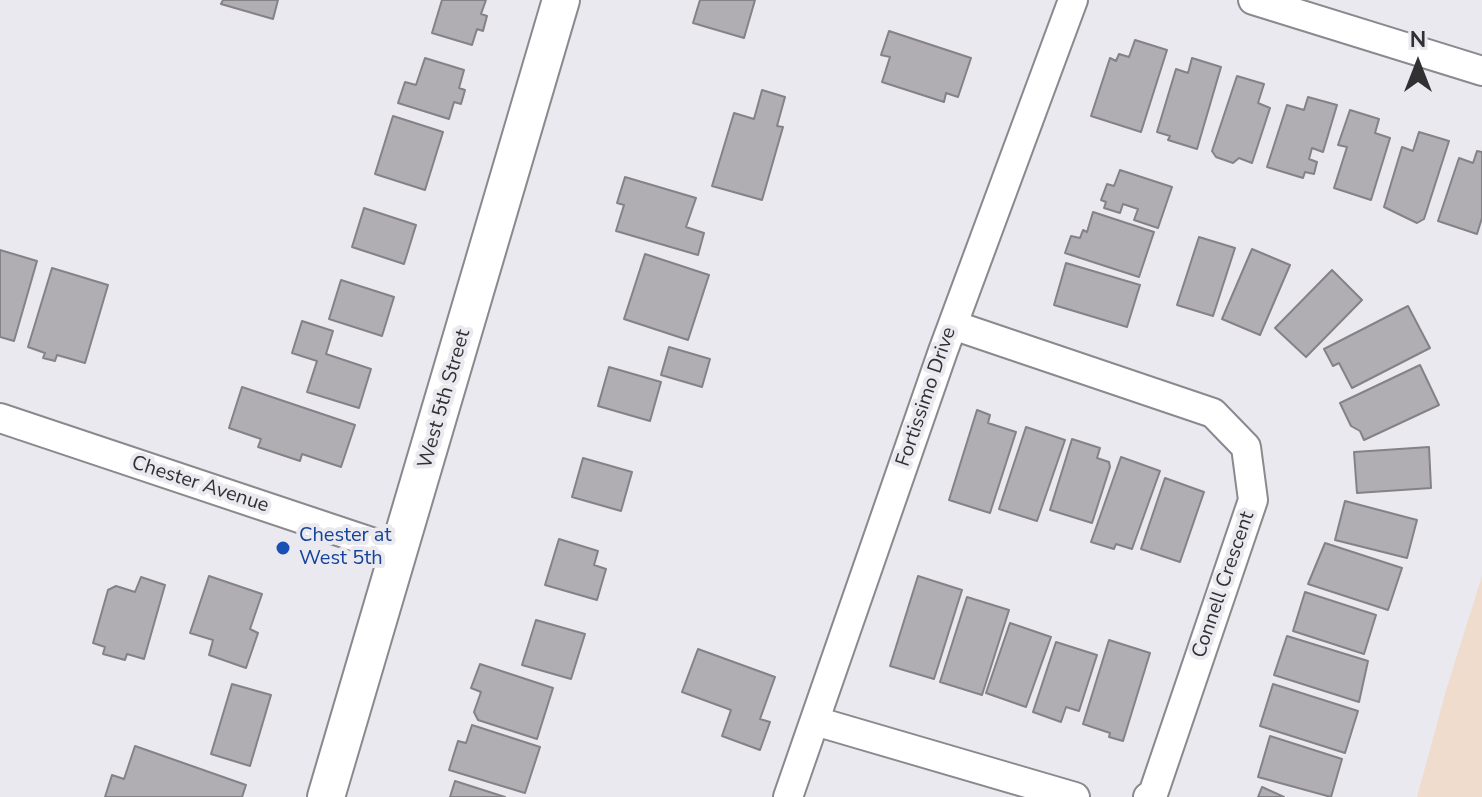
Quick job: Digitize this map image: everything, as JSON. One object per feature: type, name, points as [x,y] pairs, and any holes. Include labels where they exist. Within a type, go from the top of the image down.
[{"type":"street","name":"West 5th Street","points":[[326,797],[401,552],[561,0]]},
{"type":"street","name":"Fortissimo Drive","points":[[788,797],[953,325],[1073,0]]},
{"type":"street","points":[[1253,0],[1482,71]]},
{"type":"street","name":"Connell Crescent","points":[[953,325],[1213,413],[1246,447],[1253,500],[1153,794],[1148,797]]},
{"type":"street","name":"Chester Avenue","points":[[0,418],[401,552]]},
{"type":"street","points":[[815,721],[1075,797]]},
{"type":"shaded area","points":[[1482,576],[1482,797],[1417,797],[1447,687]]},
{"type":"building","points":[[223,0],[278,0],[273,19],[221,4]]},
{"type":"building","points":[[442,0],[486,0],[481,14],[487,16],[483,31],[477,29],[472,45],[432,33]]},
{"type":"building","points":[[700,0],[755,0],[744,38],[693,23]]},
{"type":"building","points":[[889,31],[971,58],[958,97],[946,93],[944,102],[882,82],[890,57],[881,55]]},
{"type":"building","points":[[1135,40],[1167,50],[1141,132],[1091,116],[1110,58],[1116,61],[1119,54],[1129,57]]},
{"type":"building","points":[[425,58],[464,70],[459,88],[465,90],[461,104],[454,102],[449,119],[398,103],[405,82],[416,85]]},
{"type":"building","points":[[1192,58],[1221,67],[1197,149],[1168,140],[1170,136],[1157,132],[1176,69],[1188,73]]},
{"type":"building","points":[[1237,76],[1264,84],[1258,103],[1270,108],[1252,163],[1239,158],[1233,163],[1216,157],[1212,151]]},
{"type":"building","points":[[762,90],[785,97],[777,126],[783,127],[762,200],[712,186],[734,113],[754,119]]},
{"type":"building","points":[[1308,97],[1337,105],[1323,152],[1312,148],[1309,159],[1317,162],[1314,174],[1305,172],[1303,178],[1267,167],[1287,105],[1304,110]]},
{"type":"building","points":[[1350,110],[1379,119],[1375,133],[1390,138],[1371,200],[1334,188],[1347,147],[1338,145]]},
{"type":"building","points":[[393,116],[443,132],[425,190],[375,174]]},
{"type":"building","points":[[1419,132],[1449,141],[1424,219],[1417,223],[1384,207],[1402,147],[1413,151]]},
{"type":"building","points":[[1477,151],[1482,152],[1482,218],[1477,234],[1438,221],[1459,158],[1473,163]]},
{"type":"building","points":[[1120,170],[1172,187],[1158,228],[1134,220],[1138,209],[1123,204],[1120,213],[1104,208],[1106,202],[1101,200],[1107,184],[1114,186]]},
{"type":"building","points":[[625,177],[696,198],[686,227],[704,233],[698,255],[616,231],[624,205],[617,203]]},
{"type":"building","points":[[364,208],[416,225],[404,264],[352,247]]},
{"type":"building","points":[[1093,212],[1154,232],[1139,277],[1065,253],[1071,236],[1080,238],[1083,230],[1087,232]]},
{"type":"building","points":[[1199,237],[1235,248],[1213,316],[1177,305]]},
{"type":"building","points":[[1252,249],[1290,265],[1260,335],[1222,319]]},
{"type":"building","points":[[0,250],[37,261],[14,341],[0,337]]},
{"type":"building","points":[[645,254],[709,275],[688,340],[624,319]]},
{"type":"building","points":[[1066,263],[1140,285],[1127,327],[1054,305]]},
{"type":"building","points":[[52,268],[108,285],[85,363],[57,355],[55,361],[43,358],[45,353],[28,347]]},
{"type":"building","points":[[1332,270],[1362,300],[1306,357],[1275,328]]},
{"type":"building","points":[[341,280],[394,297],[382,336],[329,319]]},
{"type":"building","points":[[1408,306],[1430,348],[1352,388],[1339,363],[1333,366],[1324,349]]},
{"type":"building","points":[[302,321],[333,331],[326,354],[371,369],[359,408],[307,392],[317,361],[292,353]]},
{"type":"building","points":[[669,347],[710,359],[702,387],[661,375]]},
{"type":"building","points":[[1420,365],[1439,405],[1364,440],[1360,431],[1351,426],[1340,403]]},
{"type":"building","points":[[609,367],[661,382],[650,421],[598,406]]},
{"type":"building","points":[[242,387],[355,425],[341,467],[302,454],[300,461],[258,447],[261,439],[229,428]]},
{"type":"building","points":[[977,410],[990,415],[988,423],[1016,432],[990,513],[949,500]]},
{"type":"building","points":[[1026,427],[1065,440],[1037,521],[999,509]]},
{"type":"building","points":[[1072,439],[1100,448],[1097,458],[1109,462],[1092,523],[1050,510]]},
{"type":"building","points":[[1429,447],[1431,488],[1357,493],[1354,452]]},
{"type":"building","points":[[1121,457],[1160,471],[1132,549],[1116,544],[1114,549],[1091,542]]},
{"type":"building","points":[[583,458],[632,472],[621,511],[572,497]]},
{"type":"building","points":[[1165,478],[1204,492],[1180,562],[1141,549]]},
{"type":"building","points":[[1345,501],[1417,520],[1407,558],[1335,540]]},
{"type":"building","points":[[559,539],[598,551],[594,565],[606,569],[597,600],[545,585]]},
{"type":"building","points":[[1325,543],[1402,568],[1388,610],[1308,584]]},
{"type":"building","points":[[209,576],[262,594],[250,629],[258,633],[246,668],[209,655],[213,640],[190,633]]},
{"type":"building","points":[[918,576],[962,590],[934,679],[890,666]]},
{"type":"building","points":[[141,577],[165,585],[144,659],[127,654],[125,660],[103,654],[105,647],[93,643],[108,590],[116,586],[135,592]]},
{"type":"building","points":[[1305,592],[1376,615],[1364,654],[1293,631]]},
{"type":"building","points":[[967,597],[1009,610],[982,695],[940,682]]},
{"type":"building","points":[[536,620],[585,634],[571,679],[522,665]]},
{"type":"building","points":[[1010,623],[1051,637],[1026,707],[986,693]]},
{"type":"building","points":[[1287,636],[1368,661],[1359,702],[1274,675]]},
{"type":"building","points":[[1109,640],[1150,653],[1123,741],[1083,724]]},
{"type":"building","points":[[1056,642],[1097,655],[1079,711],[1066,707],[1061,722],[1033,712]]},
{"type":"building","points":[[698,649],[775,677],[760,719],[770,722],[760,750],[722,736],[731,710],[682,692]]},
{"type":"building","points":[[480,664],[553,688],[537,739],[478,720],[474,712],[481,692],[471,688]]},
{"type":"building","points":[[232,684],[271,695],[250,766],[211,754]]},
{"type":"building","points":[[1273,684],[1358,711],[1345,753],[1260,726]]},
{"type":"building","points":[[472,725],[540,747],[525,793],[449,770],[458,741],[466,743]]},
{"type":"building","points":[[1270,736],[1342,759],[1331,797],[1258,777]]},
{"type":"building","points":[[135,746],[246,785],[242,797],[105,797],[112,775],[124,779]]},
{"type":"building","points":[[455,781],[505,797],[450,797]]},
{"type":"building","points":[[1262,787],[1284,797],[1258,797]]},
{"type":"place","name":"Chester at West 5th","points":[[283,548]]}]
